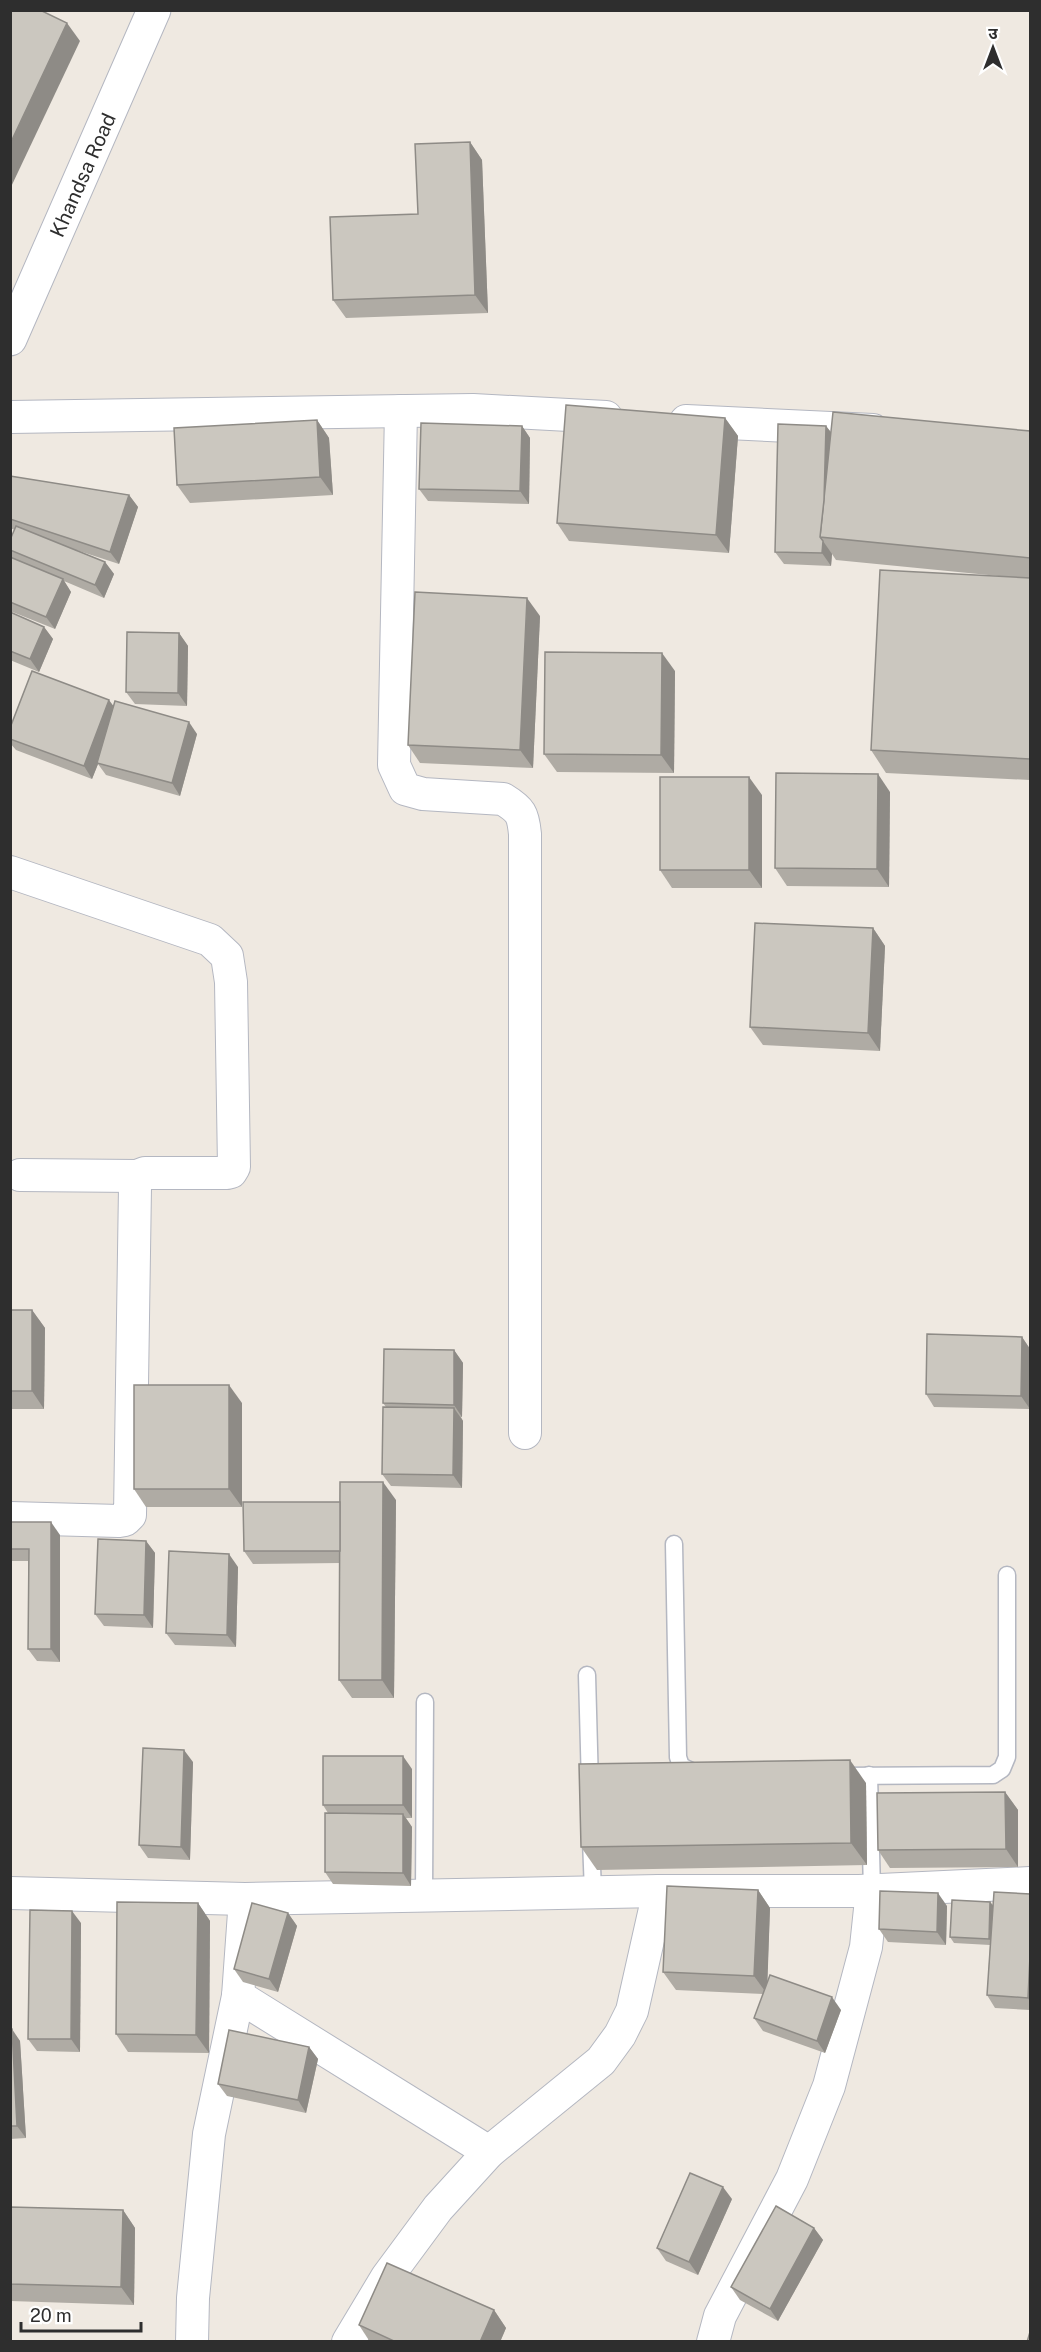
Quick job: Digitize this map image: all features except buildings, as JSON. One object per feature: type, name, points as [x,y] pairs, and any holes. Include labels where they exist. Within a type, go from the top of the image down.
[{"type":"street","name":"Khandsa Road","points":[[13,329],[154,10]]},
{"type":"street","points":[[10,417],[473,410],[901,431]]},
{"type":"street","points":[[401,411],[394,765],[405,789],[423,794],[503,799],[523,815],[525,1433]]},
{"type":"street","points":[[10,872],[210,940],[227,956],[231,982],[234,1167],[231,1172],[145,1173],[137,1176],[20,1175]]},
{"type":"street","points":[[10,1518],[119,1521],[125,1520],[130,1515],[137,1176]]},
{"type":"street","points":[[10,1893],[246,1899],[659,1891],[872,1890],[1030,1883]]},
{"type":"street","points":[[713,2342],[720,2316],[792,2179],[829,2086],[866,1947],[872,1890]]},
{"type":"street","points":[[348,2342],[387,2277],[438,2208],[489,2152],[601,2061],[620,2035],[632,2011],[659,1891]]},
{"type":"street","points":[[192,2342],[193,2298],[209,2134],[238,1996],[246,1899]]},
{"type":"street","points":[[238,1996],[489,2152]]},
{"type":"lane","points":[[674,1544],[678,1757],[681,1766],[692,1773],[709,1776]]},
{"type":"lane","points":[[823,1776],[993,1775],[1002,1769],[1006,1757],[1007,1575]]},
{"type":"lane","points":[[587,1675],[593,1892]]},
{"type":"lane","points":[[424,1895],[425,1702]]},
{"type":"lane","points":[[869,1775],[872,1890]]}]
